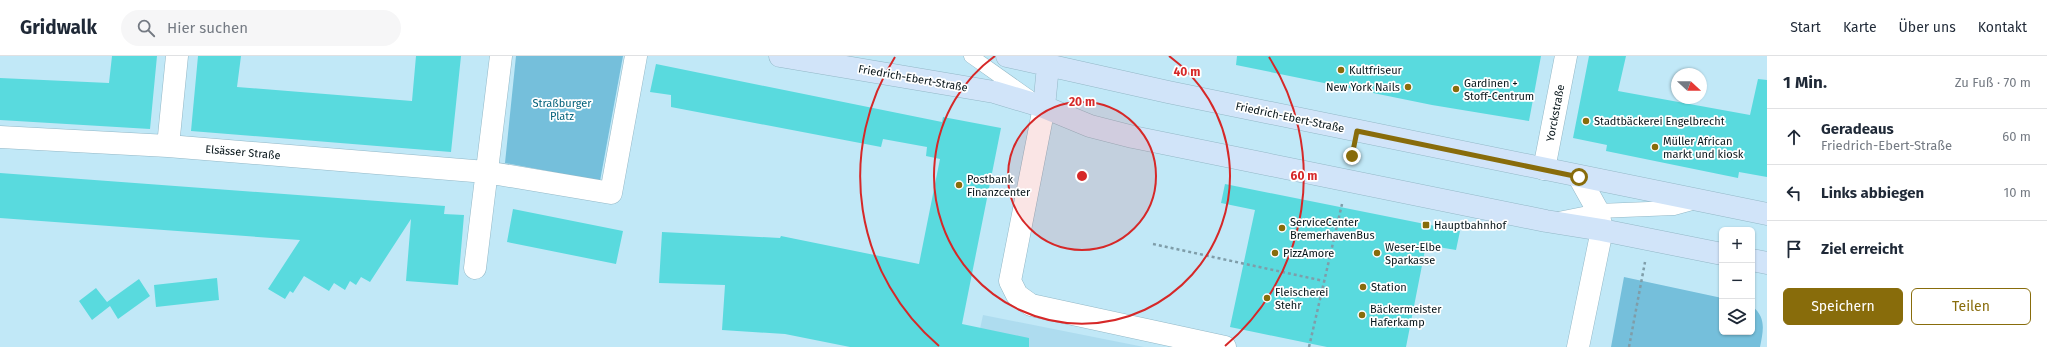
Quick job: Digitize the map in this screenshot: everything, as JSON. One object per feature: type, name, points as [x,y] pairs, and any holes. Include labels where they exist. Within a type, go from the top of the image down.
[{"type":"main road","name":"Friedrich-Ebert-Straße","points":[[780,56],[994,92],[1044,108],[1090,126],[1133,137],[1546,221],[1600,220],[1649,240],[1719,253]]},
{"type":"main road","name":"Friedrich-Ebert-Straße","points":[[1006,56],[1048,61],[1544,170],[1767,214]]},
{"type":"main road","points":[[1044,108],[1048,61]]},
{"type":"main road","points":[[1755,261],[1767,263]]},
{"type":"street","points":[[168,146],[177,56]]},
{"type":"street","points":[[475,268],[501,56]]},
{"type":"street","points":[[486,172],[611,193],[636,56]]},
{"type":"street","name":"Yorckstraße","points":[[1544,170],[1566,56]]},
{"type":"street","points":[[1044,108],[1010,281],[1017,295],[1031,305],[1225,347]]},
{"type":"street","name":"Elsässer Straße","points":[[0,137],[168,146],[486,172]]},
{"type":"street","points":[[1578,347],[1600,220],[1579,177]]},
{"type":"lane","name":"Friedrich-Ebert-Straße","points":[[971,56],[1044,108]]},
{"type":"lane","name":"Friedrich-Ebert-Straße","points":[[1600,220],[1674,208],[1700,201]]},
{"type":"path","points":[[1309,347],[1348,181]]},
{"type":"path","points":[[1629,347],[1649,240]]},
{"type":"path","points":[[1154,244],[1324,281]]},
{"type":"shaded area","points":[[983,315],[1144,347],[976,347]]},
{"type":"green space","name":"Straßburger Platz","points":[[516,56],[623,56],[600,181],[505,163]]},
{"type":"green space","points":[[1624,277],[1719,297],[1719,335],[1755,335],[1755,309],[1760,315],[1763,325],[1760,347],[1611,347]]},
{"type":"building","points":[[112,56],[157,56],[150,129],[0,120],[0,78],[109,83]]},
{"type":"building","points":[[198,56],[241,56],[237,87],[412,101],[416,56],[461,56],[451,152],[191,131]]},
{"type":"building","points":[[1237,56],[1541,56],[1529,121],[1432,105],[1236,65]]},
{"type":"building","points":[[1589,56],[1626,56],[1618,91],[1671,101],[1671,104],[1690,104],[1750,115],[1758,79],[1767,80],[1767,177],[1739,172],[1738,178],[1606,151],[1607,145],[1573,138]]},
{"type":"building","points":[[656,64],[942,122],[943,117],[1001,128],[962,324],[1029,338],[1029,347],[850,347],[785,334],[722,330],[725,285],[659,283],[662,232],[780,238],[781,236],[919,264],[940,159],[926,156],[927,147],[883,139],[881,147],[671,107],[671,95],[650,92]]},
{"type":"building","points":[[0,173],[445,206],[444,214],[464,215],[458,285],[406,281],[411,219],[370,282],[361,277],[356,285],[350,281],[345,290],[334,283],[329,291],[304,276],[293,293],[290,291],[285,299],[268,289],[300,240],[0,218]]},
{"type":"building","points":[[1225,184],[1460,231],[1456,250],[1426,245],[1406,347],[1327,347],[1230,327],[1255,210],[1221,203]]},
{"type":"building","points":[[513,209],[623,231],[616,264],[507,242]]},
{"type":"building","points":[[217,278],[219,300],[156,307],[154,285]]},
{"type":"building","points":[[139,279],[150,296],[118,319],[110,306],[92,320],[79,301],[96,288],[107,302]]},
{"type":"place","name":"Kultfriseur","points":[[1341,70]]},
{"type":"place","name":"New York Nails","points":[[1408,87]]},
{"type":"place","name":"Gardinen + Stoff-Centrum","points":[[1456,89]]},
{"type":"place","name":"Stadtbäckerei Engelbrecht","points":[[1586,121]]},
{"type":"place","name":"Müller African markt und kiosk","points":[[1655,147]]},
{"type":"place","name":"Postbank Finanzcenter","points":[[959,185]]},
{"type":"place","name":"Hauptbahnhof","points":[[1426,225]]},
{"type":"place","name":"ServiceCenter BremerhavenBus","points":[[1282,228]]},
{"type":"place","name":"PizzAmore","points":[[1275,253]]},
{"type":"place","name":"Weser-Elbe Sparkasse","points":[[1377,253]]},
{"type":"place","name":"Station","points":[[1363,287]]},
{"type":"place","name":"Fleischerei Stehr","points":[[1267,298]]},
{"type":"place","name":"Bäckermeister Haferkamp","points":[[1362,315]]},
{"type":"route","points":[[1352,156],[1357,131],[1579,177]]}]
